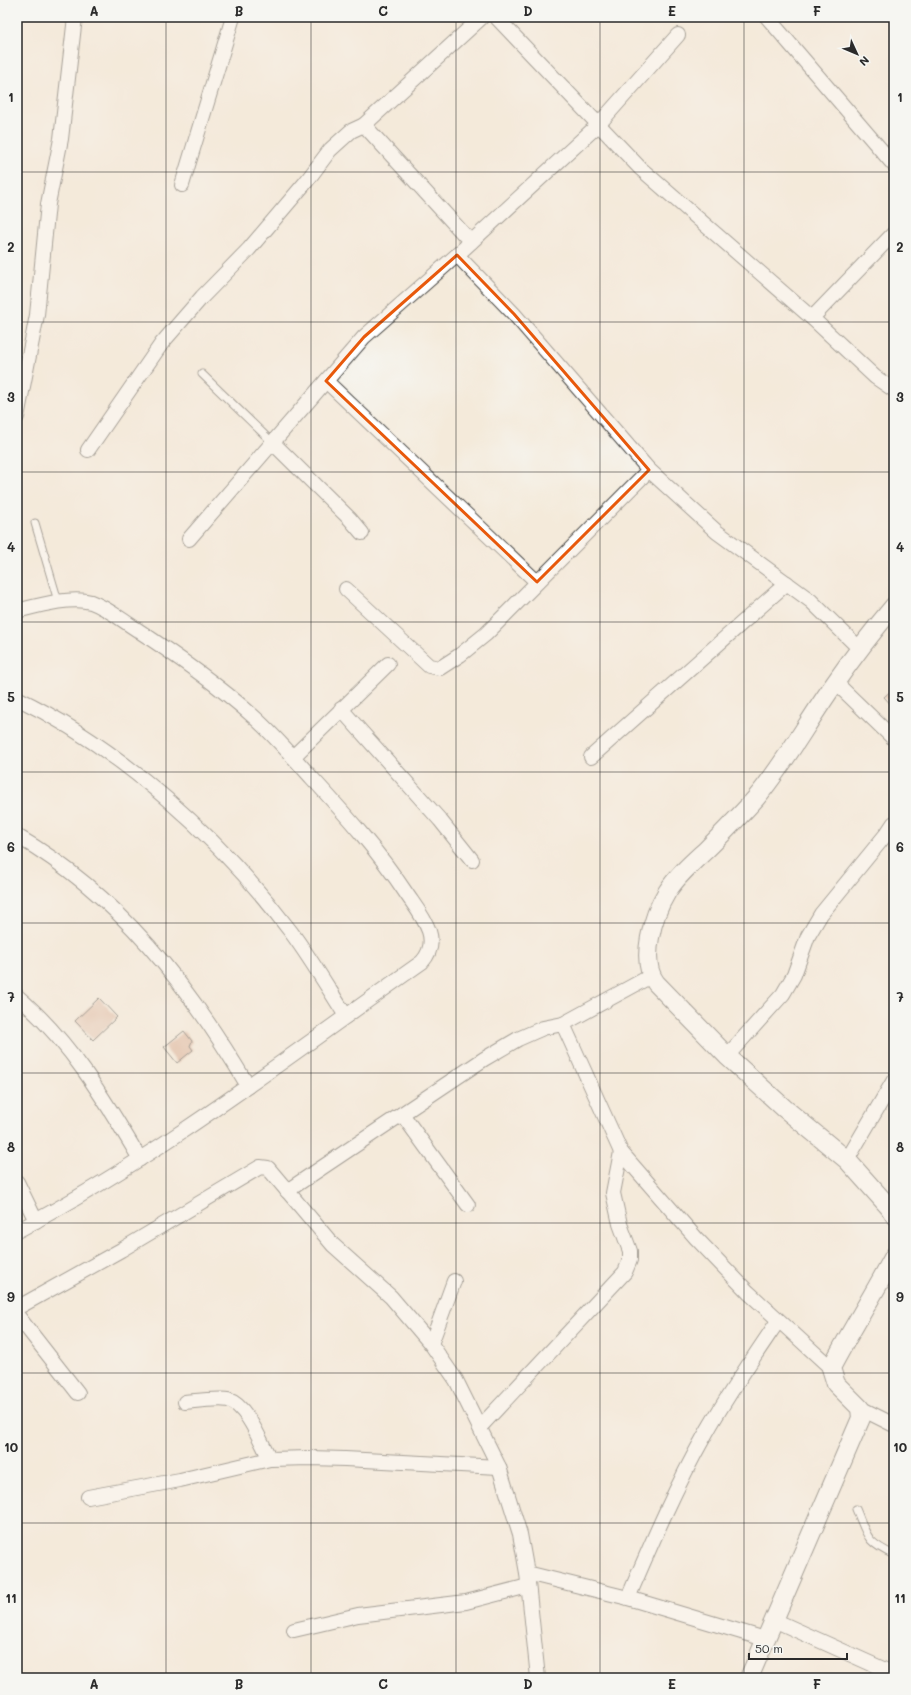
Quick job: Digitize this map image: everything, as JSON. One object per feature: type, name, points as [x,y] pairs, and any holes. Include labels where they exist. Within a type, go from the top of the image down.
[{"type":"street","points":[[17,417],[37,315],[48,204],[61,139],[75,17]]},
{"type":"street","points":[[182,185],[234,17]]},
{"type":"street","points":[[88,450],[162,343],[202,297],[248,249],[306,182],[330,150],[351,131],[364,125],[482,17]]},
{"type":"street","points":[[496,17],[640,168],[812,318],[875,377],[894,390]]},
{"type":"street","points":[[768,17],[894,165]]},
{"type":"street","points":[[189,539],[364,337],[457,255],[598,125],[678,35]]},
{"type":"street","points":[[364,125],[470,242]]},
{"type":"street","points":[[812,318],[894,233]]},
{"type":"street","points":[[457,255],[514,314],[649,470],[718,532],[812,601],[860,649]]},
{"type":"street","points":[[326,381],[538,582]]},
{"type":"street","points":[[272,442],[350,519],[362,533]]},
{"type":"street","points":[[346,589],[429,666],[440,668],[460,656],[477,641],[649,470]]},
{"type":"street","points":[[591,757],[786,583]]},
{"type":"street","points":[[17,611],[58,601],[90,602],[100,606],[146,635],[219,688],[255,718],[293,756],[332,800],[392,871],[430,933],[430,949],[422,962],[248,1086],[140,1159],[36,1221],[17,1230]]},
{"type":"street","points":[[894,606],[835,682],[789,756],[729,828],[680,875],[667,892],[658,910],[652,931],[648,964],[651,976],[727,1056],[784,1108],[847,1160],[889,1207],[894,1215]]},
{"type":"street","points":[[293,756],[388,664]]},
{"type":"street","points":[[835,682],[894,739]]},
{"type":"street","points":[[17,698],[44,711],[89,737],[158,793],[206,835],[265,900],[292,933],[346,1016]]},
{"type":"street","points":[[341,709],[440,820],[472,860]]},
{"type":"street","points":[[727,1056],[783,994],[794,975],[808,936],[821,914],[894,823]]},
{"type":"street","points":[[17,836],[70,871],[154,950],[206,1017],[248,1086]]},
{"type":"street","points":[[287,1191],[506,1046],[543,1028],[563,1024],[651,976]]},
{"type":"street","points":[[17,996],[44,1021],[86,1073],[103,1096],[140,1159]]},
{"type":"street","points":[[563,1024],[621,1152],[696,1238],[778,1321],[831,1368],[836,1384],[840,1390],[860,1408],[894,1425]]},
{"type":"street","points":[[847,1160],[894,1080]]},
{"type":"street","points":[[402,1114],[468,1205]]},
{"type":"street","points":[[480,1427],[625,1272],[630,1260],[630,1251],[620,1224],[613,1193],[621,1152]]},
{"type":"street","points":[[17,1308],[121,1250],[260,1167],[268,1168],[332,1245],[391,1297],[431,1344],[456,1380],[499,1467],[520,1534],[528,1580],[538,1678]]},
{"type":"street","points":[[17,1182],[36,1221]]},
{"type":"street","points":[[831,1368],[842,1345],[873,1296],[894,1256]]},
{"type":"street","points":[[431,1344],[454,1281]]},
{"type":"street","points":[[17,1315],[78,1393]]},
{"type":"street","points":[[628,1598],[671,1501],[720,1407],[778,1321]]},
{"type":"street","points":[[185,1402],[228,1400],[239,1406],[245,1413],[270,1459]]},
{"type":"street","points":[[749,1678],[848,1451],[861,1418],[860,1408]]},
{"type":"street","points":[[88,1497],[180,1480],[270,1459],[338,1459],[499,1467]]},
{"type":"street","points":[[294,1630],[358,1615],[466,1602],[528,1580],[628,1598],[765,1639]]},
{"type":"street","points":[[774,1620],[894,1674]]},
{"type":"lane","points":[[202,374],[272,442]]},
{"type":"lane","points":[[35,523],[58,601]]},
{"type":"lane","points":[[856,1509],[868,1539],[875,1546],[894,1555]]},
{"type":"highlighted area","points":[[457,255],[514,314],[649,470],[537,582],[326,381],[364,337]]},
{"type":"building","points":[[894,688],[894,708],[884,697]]},
{"type":"building","points":[[99,998],[117,1017],[93,1040],[75,1021]]},
{"type":"building","points":[[184,1031],[192,1041],[190,1046],[193,1050],[177,1063],[164,1047]]}]
